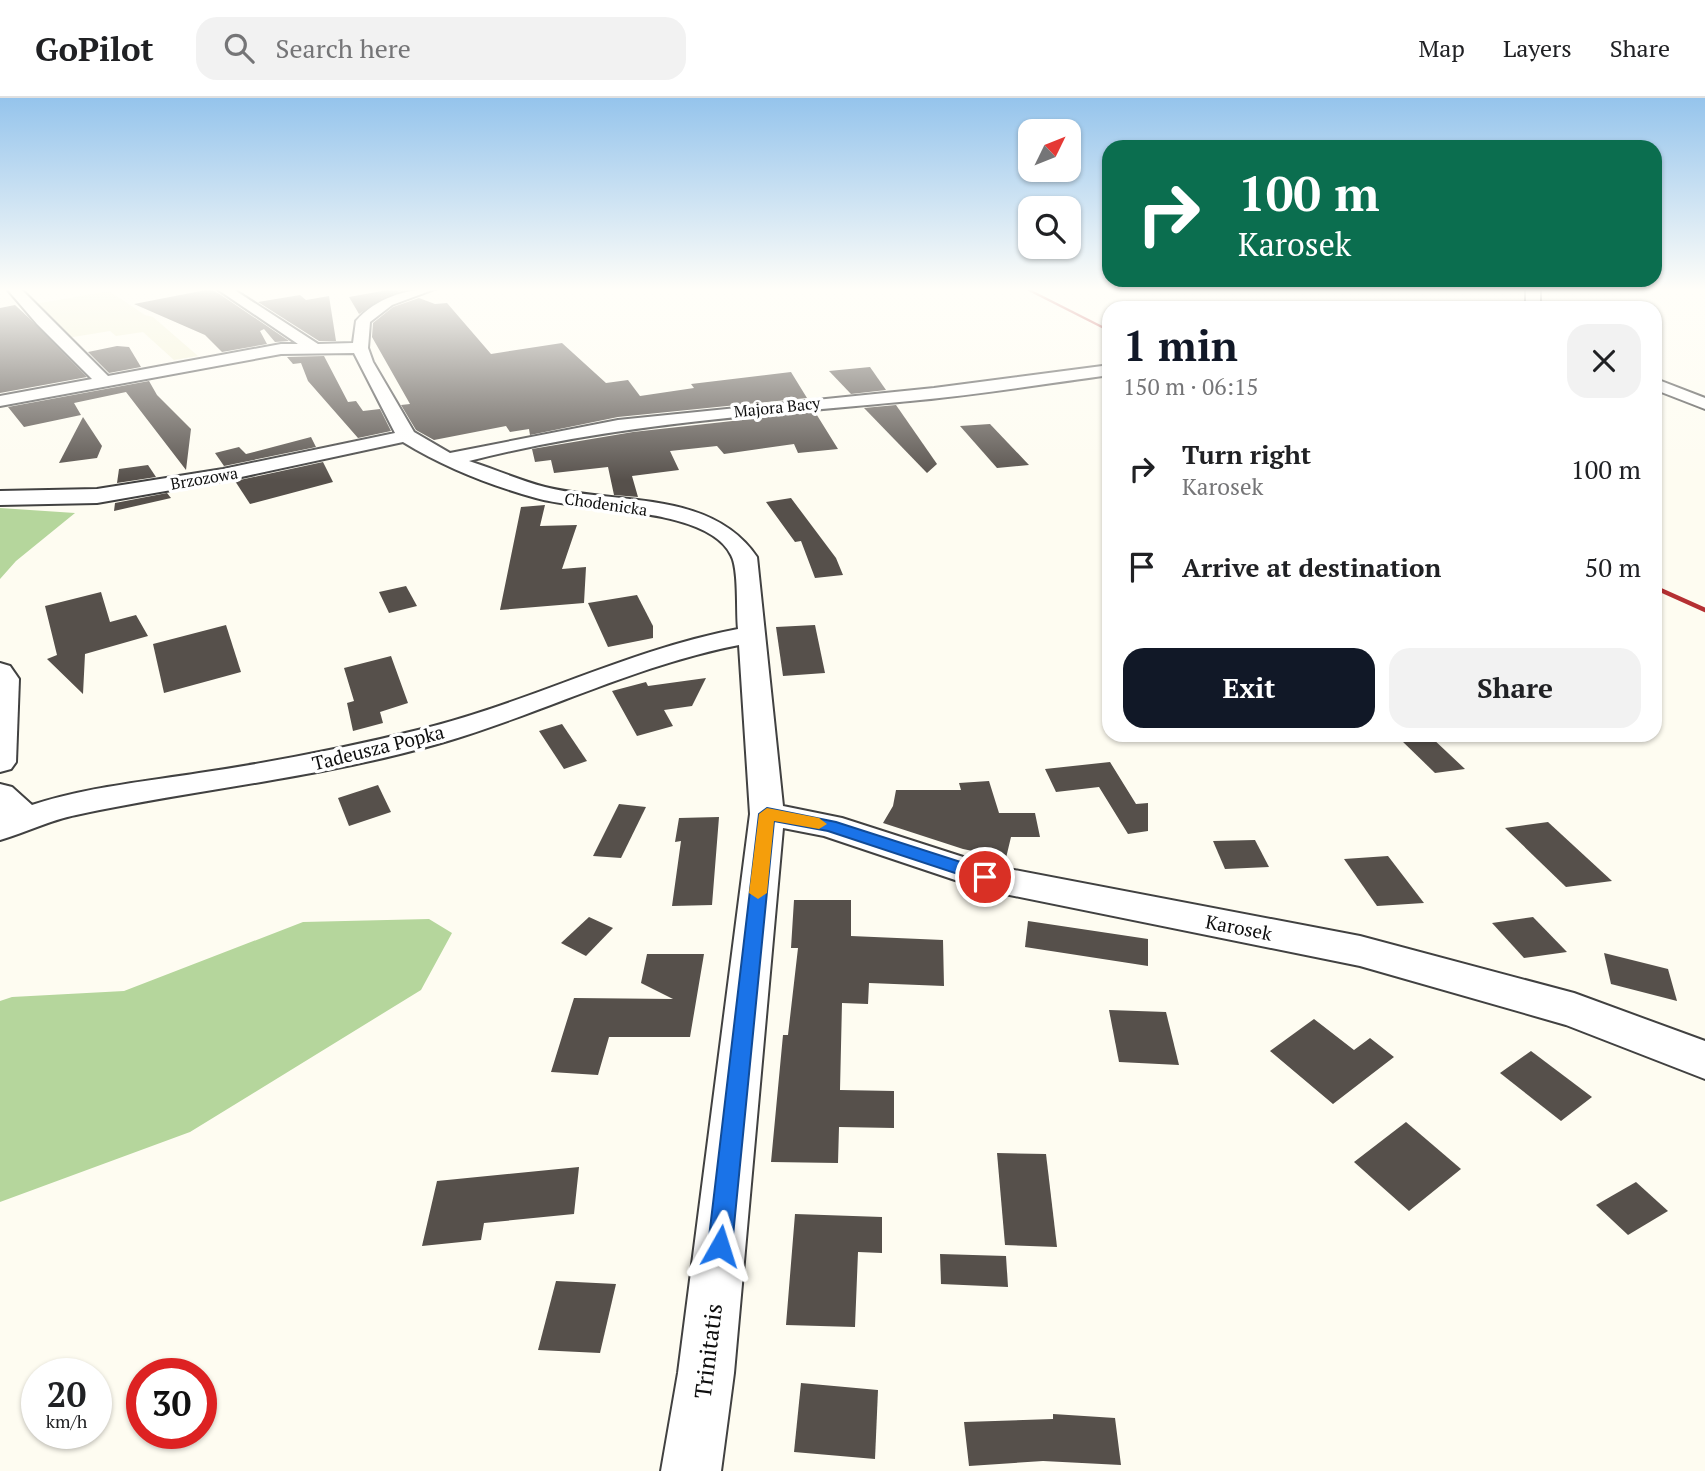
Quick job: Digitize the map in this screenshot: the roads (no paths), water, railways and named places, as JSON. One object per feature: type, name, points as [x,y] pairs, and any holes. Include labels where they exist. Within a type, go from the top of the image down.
[{"type":"street","points":[[75,353],[103,380]]},
{"type":"street","points":[[0,401],[103,380],[269,353]]},
{"type":"street","points":[[363,353],[406,436]]},
{"type":"street","name":"Majora Bacy","points":[[447,460],[604,428],[776,406],[914,395],[1102,371]]},
{"type":"street","points":[[1662,386],[1705,404]]},
{"type":"street","name":"Chodenicka","points":[[406,436],[447,460],[542,493],[682,515],[726,532],[745,557],[749,635],[767,814]]},
{"type":"street","name":"Brzozowa","points":[[0,498],[97,496],[223,475],[406,436]]},
{"type":"street","name":"Tadeusza Popka","points":[[13,823],[68,805],[289,769],[429,737],[531,705],[628,667],[697,645],[749,635]]},
{"type":"street","points":[[0,672],[4,679],[0,762]]},
{"type":"street","points":[[0,795],[13,823]]},
{"type":"street","name":"Karosek","points":[[767,814],[830,826],[985,877],[1360,951],[1574,1010],[1705,1060]]},
{"type":"street","name":"Trinitatis","points":[[691,1471],[708,1360],[767,814]]},
{"type":"railway","points":[[1662,591],[1705,610]]}]
